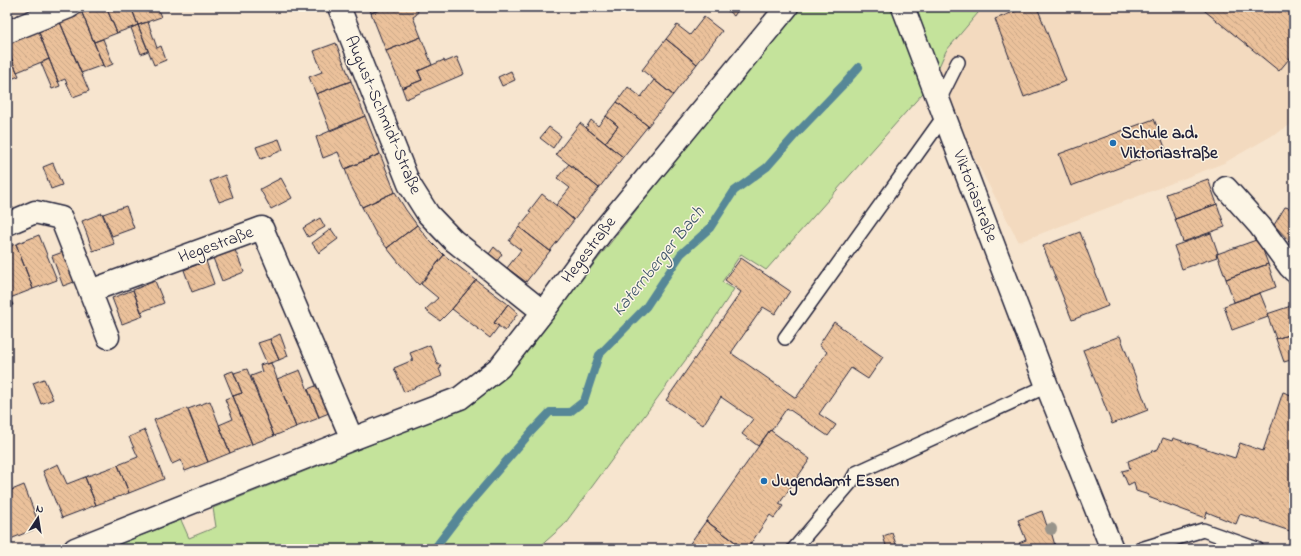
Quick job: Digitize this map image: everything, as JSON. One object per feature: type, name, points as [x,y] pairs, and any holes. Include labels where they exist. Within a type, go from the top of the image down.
[{"type":"street","points":[[7,32],[69,7]]},
{"type":"street","name":"August-Schmidt-Straße","points":[[339,7],[409,184],[428,214],[453,240],[543,312]]},
{"type":"street","name":"Hegestraße","points":[[75,549],[352,439],[460,398],[500,367],[543,312],[601,233],[787,7]]},
{"type":"street","name":"Viktoriastraße","points":[[903,7],[1047,386],[1112,549]]},
{"type":"street","points":[[1226,188],[1260,226],[1293,267]]},
{"type":"street","points":[[7,224],[35,212],[61,218],[108,337]]},
{"type":"street","name":"Hegestraße","points":[[90,291],[262,228],[352,439]]},
{"type":"lane","points":[[785,338],[942,107],[958,62]]},
{"type":"lane","points":[[794,549],[851,482],[856,473],[1047,386]]},
{"type":"lane","points":[[1141,549],[1203,530],[1257,549]]},
{"type":"shaded area","name":"Schule a.d. Viktoriastraße","points":[[983,7],[1294,7],[1294,123],[1224,163],[1019,242],[933,80],[946,51]]},
{"type":"green space","points":[[795,7],[901,7],[930,85],[766,270],[741,254],[722,282],[734,289],[701,339],[563,526],[537,549],[107,549],[181,520],[189,538],[216,527],[213,508],[457,410],[500,382]]},
{"type":"green space","points":[[906,7],[983,7],[946,51],[933,80]]},
{"type":"building","points":[[98,7],[106,7],[117,33],[94,42],[82,13]]},
{"type":"building","points":[[106,7],[131,7],[138,25],[117,33]]},
{"type":"building","points":[[131,7],[157,7],[161,17],[138,25]]},
{"type":"building","points":[[369,7],[387,7],[371,13]]},
{"type":"building","points":[[387,7],[416,7],[418,11],[413,17],[421,37],[386,51],[371,13]]},
{"type":"building","points":[[723,7],[740,7],[734,16]]},
{"type":"building","points":[[1027,7],[1037,7],[1066,81],[1024,97],[995,19]]},
{"type":"building","points":[[1200,7],[1294,7],[1294,53],[1279,71]]},
{"type":"building","points":[[82,13],[103,65],[81,73],[60,22]]},
{"type":"building","points":[[704,17],[722,31],[697,64],[666,39],[677,25],[690,35]]},
{"type":"building","points":[[60,22],[89,91],[73,97],[65,79],[58,82],[38,30]]},
{"type":"building","points":[[148,22],[157,48],[161,46],[166,60],[154,65],[138,25]]},
{"type":"building","points":[[138,25],[148,51],[141,54],[131,28]]},
{"type":"building","points":[[38,30],[49,59],[17,72],[7,47],[7,42]]},
{"type":"building","points":[[421,37],[432,65],[418,71],[422,80],[402,88],[386,51]]},
{"type":"building","points":[[103,39],[113,64],[104,68],[94,42]]},
{"type":"building","points":[[666,39],[697,64],[673,95],[642,70]]},
{"type":"building","points":[[336,43],[351,81],[316,94],[309,77],[322,72],[314,51]]},
{"type":"building","points":[[10,56],[19,76],[11,79],[7,70],[7,57]]},
{"type":"building","points":[[457,57],[464,74],[406,99],[402,88],[422,80],[418,71],[444,60],[445,62]]},
{"type":"building","points":[[49,59],[60,86],[52,89],[41,63]]},
{"type":"building","points":[[511,71],[515,80],[502,86],[498,77]]},
{"type":"building","points":[[654,80],[673,95],[648,126],[617,102],[628,87],[641,97]]},
{"type":"building","points":[[351,81],[365,116],[330,130],[316,94]]},
{"type":"building","points":[[617,102],[648,126],[623,157],[605,143],[618,126],[606,116]]},
{"type":"building","points":[[365,116],[380,154],[345,169],[338,152],[323,158],[316,137]]},
{"type":"building","points":[[606,116],[618,126],[605,143],[586,128],[591,120],[598,126]]},
{"type":"building","points":[[1154,119],[1166,150],[1071,186],[1059,154]]},
{"type":"building","points":[[580,123],[623,157],[599,188],[556,154]]},
{"type":"building","points":[[549,127],[561,136],[553,148],[540,138]]},
{"type":"building","points":[[279,139],[283,150],[261,159],[256,147]]},
{"type":"building","points":[[380,154],[395,192],[362,207],[351,186],[345,169]]},
{"type":"building","points":[[53,163],[62,185],[51,189],[43,167]]},
{"type":"building","points":[[569,164],[599,188],[574,220],[556,205],[570,188],[557,178]]},
{"type":"building","points":[[225,175],[233,197],[219,202],[210,181]]},
{"type":"building","points":[[281,178],[292,198],[271,209],[260,189]]},
{"type":"building","points":[[1208,179],[1217,204],[1175,219],[1166,194]]},
{"type":"building","points":[[395,192],[417,225],[387,248],[376,234],[362,207]]},
{"type":"building","points":[[542,194],[574,220],[550,251],[519,227],[531,212],[529,211]]},
{"type":"building","points":[[1217,204],[1225,227],[1183,242],[1175,219]]},
{"type":"building","points":[[126,206],[134,228],[112,236],[103,214]]},
{"type":"building","points":[[1285,207],[1294,209],[1294,237],[1289,241],[1274,225]]},
{"type":"building","points":[[102,213],[114,244],[93,251],[82,221]]},
{"type":"building","points":[[320,218],[325,227],[308,237],[303,228]]},
{"type":"building","points":[[417,225],[444,255],[419,285],[387,248]]},
{"type":"building","points":[[519,227],[550,251],[526,282],[507,268],[521,250],[509,241]]},
{"type":"building","points":[[331,229],[338,239],[319,253],[312,243]]},
{"type":"building","points":[[1080,232],[1108,306],[1072,320],[1043,246]]},
{"type":"building","points":[[1211,233],[1218,253],[1216,254],[1217,257],[1182,269],[1174,246]]},
{"type":"building","points":[[39,235],[57,280],[33,289],[16,244]]},
{"type":"building","points":[[1259,239],[1268,264],[1226,279],[1217,254]]},
{"type":"building","points":[[16,244],[33,289],[10,298],[7,290],[7,247]]},
{"type":"building","points":[[494,247],[502,254],[497,261],[489,254]]},
{"type":"building","points":[[235,250],[244,272],[222,281],[213,258]]},
{"type":"building","points":[[63,252],[74,282],[63,286],[52,256]]},
{"type":"building","points":[[444,255],[476,280],[440,321],[425,310],[438,298],[421,284]]},
{"type":"building","points":[[741,258],[790,291],[775,314],[763,307],[731,353],[796,398],[827,352],[819,345],[834,322],[883,357],[868,379],[851,368],[819,414],[836,425],[828,436],[787,408],[771,431],[770,430],[758,446],[742,434],[753,419],[721,397],[703,425],[666,400],[741,292],[725,280]]},
{"type":"building","points":[[206,261],[214,284],[192,292],[184,270]]},
{"type":"building","points":[[1268,264],[1276,287],[1234,302],[1226,279]]},
{"type":"building","points":[[476,280],[508,304],[494,323],[499,326],[490,338],[452,309]]},
{"type":"building","points":[[155,281],[164,303],[141,312],[133,290]]},
{"type":"building","points":[[133,290],[143,316],[122,324],[112,298]]},
{"type":"building","points":[[7,291],[13,305],[7,307]]},
{"type":"building","points":[[1260,293],[1268,313],[1268,317],[1232,330],[1224,306]]},
{"type":"building","points":[[508,304],[518,313],[505,331],[494,323]]},
{"type":"building","points":[[1294,305],[1294,333],[1276,339],[1267,314]]},
{"type":"building","points":[[1294,333],[1294,359],[1284,362],[1276,339]]},
{"type":"building","points":[[280,334],[288,356],[279,360],[270,339]]},
{"type":"building","points":[[1120,336],[1148,410],[1112,424],[1083,350]]},
{"type":"building","points":[[270,339],[279,360],[267,364],[258,343]]},
{"type":"building","points":[[430,345],[438,365],[440,364],[441,368],[439,369],[442,376],[404,392],[394,368],[413,360],[410,353]]},
{"type":"building","points":[[271,363],[296,427],[274,436],[251,376],[262,372],[260,365]]},
{"type":"building","points":[[247,369],[274,436],[252,444],[233,396],[242,393],[234,373]]},
{"type":"building","points":[[300,370],[319,418],[296,427],[277,379]]},
{"type":"building","points":[[233,371],[242,393],[233,396],[224,374]]},
{"type":"building","points":[[44,379],[53,399],[41,404],[33,383]]},
{"type":"building","points":[[318,385],[329,413],[319,417],[308,389]]},
{"type":"building","points":[[1283,392],[1294,396],[1294,519],[1290,531],[1240,514],[1236,524],[1207,512],[1205,518],[1148,497],[1149,495],[1136,491],[1134,482],[1128,485],[1122,471],[1130,469],[1128,461],[1158,449],[1163,438],[1172,441],[1173,438],[1235,458],[1240,443],[1263,451]]},
{"type":"building","points":[[233,396],[252,444],[230,453],[219,425],[233,419],[225,399]]},
{"type":"building","points":[[210,401],[230,453],[208,462],[188,409]]},
{"type":"building","points":[[187,408],[208,462],[185,471],[181,460],[172,464],[154,420]]},
{"type":"building","points":[[145,430],[164,479],[129,493],[118,465],[138,457],[129,437]]},
{"type":"building","name":"Jugendamt Essen","points":[[770,430],[810,459],[779,504],[783,506],[774,518],[770,515],[747,549],[745,549],[706,521]]},
{"type":"building","points":[[58,464],[67,484],[85,477],[96,505],[62,518],[43,471]]},
{"type":"building","points":[[118,465],[129,493],[96,505],[85,477]]},
{"type":"building","points":[[24,485],[40,527],[8,540],[7,492]]},
{"type":"building","points":[[1042,511],[1048,529],[1050,528],[1056,549],[1022,549],[1019,543],[1026,540],[1018,520]]},
{"type":"building","points":[[706,521],[745,549],[686,549]]},
{"type":"building","points":[[892,533],[897,547],[887,549],[883,536]]},
{"type":"waterway","name":"Katernberger Bach","points":[[434,549],[463,511],[550,412],[570,412],[584,401],[599,355],[646,307],[681,254],[710,228],[734,191],[767,167],[859,67]]},
{"type":"place","name":"Schule a.d. Viktoriastraße","points":[[1113,143]]},
{"type":"place","name":"Jugendamt Essen","points":[[764,481]]}]
